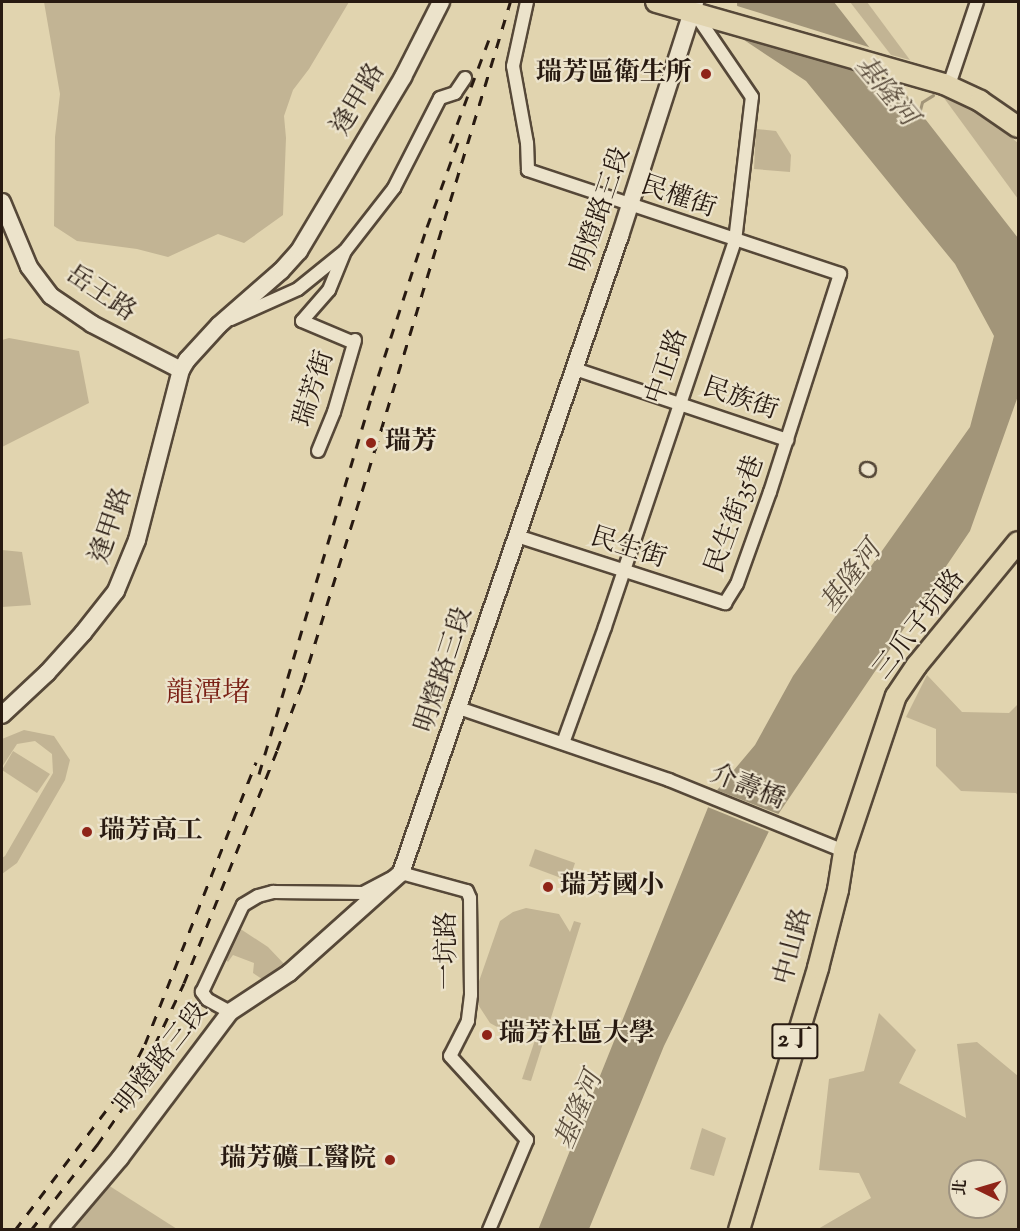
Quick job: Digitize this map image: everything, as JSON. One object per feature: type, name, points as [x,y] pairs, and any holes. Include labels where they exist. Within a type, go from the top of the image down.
[{"type":"main road","points":[[656,2],[694,6],[721,18],[949,85],[980,101],[1018,127]]},
{"type":"main road","name":"三爪子坑路","points":[[844,851],[896,696],[917,665],[1018,542]]},
{"type":"main road","name":"中山路","points":[[738,1230],[818,968],[838,890],[844,851]]},
{"type":"street","name":"逢甲路","points":[[2,715],[54,665],[116,591],[143,518],[182,370],[187,360],[219,325],[281,271],[299,251],[403,76],[441,2]]},
{"type":"street","name":"民權街","points":[[527,2],[513,66],[527,143],[528,170],[735,241],[840,274]]},
{"type":"street","points":[[949,85],[977,2]]},
{"type":"street","name":"明燈路三段","points":[[59,1230],[120,1158],[230,1012],[289,973],[401,873],[575,369],[694,6]]},
{"type":"street","name":"中正路","points":[[563,743],[624,572],[735,241],[752,97],[694,6]]},
{"type":"street","name":"逢甲路","points":[[219,325],[298,289],[345,251],[394,188],[440,98],[455,93],[465,78]]},
{"type":"street","name":"岳王路","points":[[2,202],[29,267],[51,296],[101,329],[182,370]]},
{"type":"street","name":"瑞芳街","points":[[318,451],[334,412],[355,341],[302,321],[329,290],[345,251]]},
{"type":"street","name":"民生街35巷","points":[[724,603],[737,584],[787,440],[840,274]]},
{"type":"street","name":"民族街","points":[[575,369],[787,440]]},
{"type":"street","name":"民生街","points":[[517,536],[724,603]]},
{"type":"street","points":[[459,708],[563,743]]},
{"type":"street","name":"介壽橋","points":[[563,743],[669,780],[844,851]]},
{"type":"street","points":[[230,1012],[207,999],[202,993],[243,905],[258,896],[273,892],[363,894],[401,873]]},
{"type":"street","name":"一坑路","points":[[401,873],[415,879],[461,887],[467,891],[470,898],[471,995],[468,1021],[450,1056],[526,1140],[489,1230]]},
{"type":"shaded area","points":[[44,2],[349,2],[309,69],[293,90],[284,116],[286,138],[283,215],[244,243],[218,234],[168,257],[137,249],[77,241],[54,226],[55,137],[60,94]]},
{"type":"shaded area","points":[[850,2],[867,2],[910,60],[891,55]]},
{"type":"shaded area","points":[[944,98],[980,112],[1018,143],[1018,199]]},
{"type":"shaded area","points":[[756,129],[776,131],[791,155],[790,172],[754,169]]},
{"type":"shaded area","points":[[9,338],[79,351],[89,403],[2,447],[2,340]]},
{"type":"shaded area","points":[[2,550],[22,552],[31,605],[2,607]]},
{"type":"shaded area","points":[[927,675],[962,712],[1009,713],[1018,704],[1018,796],[1016,793],[961,791],[936,766],[936,729],[906,717]]},
{"type":"shaded area","points":[[24,730],[54,736],[70,760],[65,780],[17,863],[2,874],[2,858],[53,773],[52,754],[35,741],[17,744],[2,767],[2,739]]},
{"type":"shaded area","points":[[13,751],[50,774],[37,793],[2,770]]},
{"type":"shaded area","points":[[535,849],[575,863],[569,881],[529,866]]},
{"type":"shaded area","points":[[526,908],[559,914],[570,932],[574,921],[581,923],[531,1081],[522,1079],[540,1025],[517,1032],[499,1028],[490,1023],[477,1003],[477,987],[500,921],[513,912]]},
{"type":"shaded area","points":[[239,928],[268,947],[287,967],[265,981],[253,973],[254,963],[233,955],[228,962],[226,960]]},
{"type":"shaded area","points":[[879,1013],[916,1050],[899,1083],[966,1118],[957,1044],[977,1042],[1018,1076],[1018,1229],[818,1229],[871,1198],[859,1173],[819,1170],[829,1079],[864,1071]]},
{"type":"shaded area","points":[[702,1128],[726,1138],[714,1176],[690,1169]]},
{"type":"shaded area","points":[[108,1185],[177,1229],[71,1229]]},
{"type":"water","name":"基隆河","points":[[737,2],[834,2],[1018,238],[1018,396],[970,531],[775,819],[664,1046],[589,1229],[538,1230],[713,795],[755,745],[793,676],[970,427],[994,336],[955,264],[806,81],[738,36]]},
{"type":"pier","points":[[734,5],[875,49],[904,86],[735,35]]},
{"type":"pier","points":[[714,789],[781,815],[772,833],[705,806]]},
{"type":"waterway","name":"基隆河","points":[[919,114],[922,102],[933,95]]},
{"type":"railway","points":[[31,1230],[97,1145],[129,1099],[184,983],[277,750],[303,682],[510,2]]},
{"type":"railway","points":[[450,143],[491,34]]},
{"type":"railway","points":[[259,774],[372,395],[427,227],[461,134]]},
{"type":"railway","points":[[15,1230],[120,1092],[145,1044],[256,762]]},
{"type":"place","name":"瑞芳區衛生所","points":[[706,74]]},
{"type":"place","name":"瑞芳","points":[[371,443]]},
{"type":"place","name":"瑞芳高工","points":[[87,832]]},
{"type":"place","name":"瑞芳國小","points":[[548,887]]},
{"type":"place","name":"瑞芳社區大學","points":[[487,1035]]},
{"type":"place","name":"瑞芳礦工醫院","points":[[390,1160]]},
{"type":"district","name":"龍潭堵","points":[[208,694]]}]
